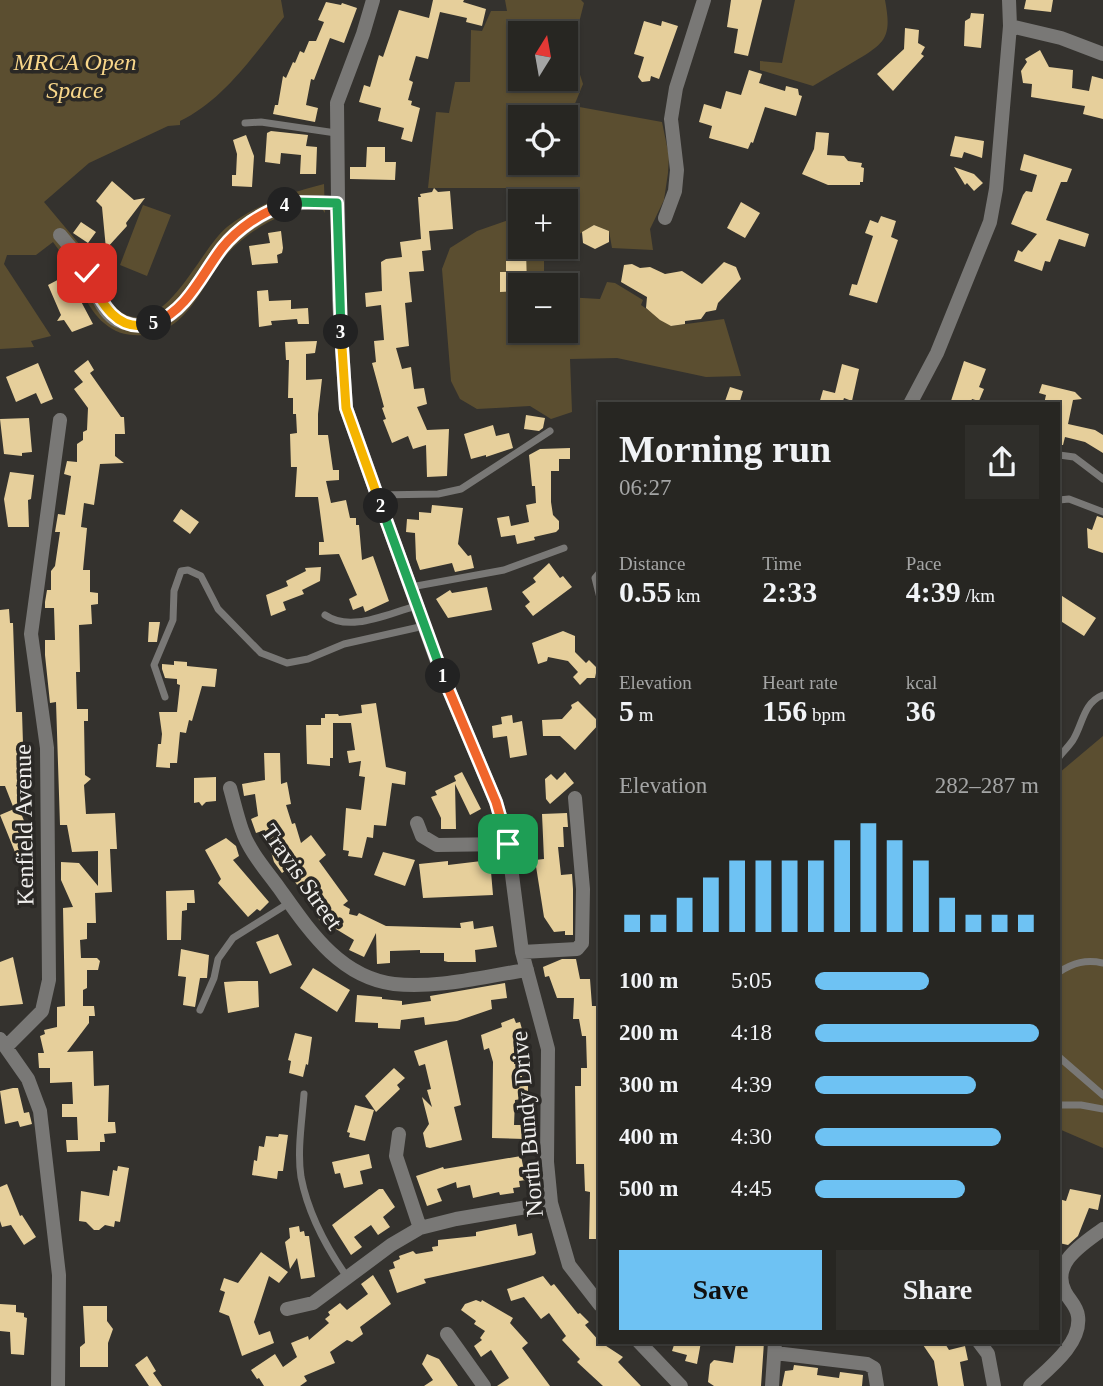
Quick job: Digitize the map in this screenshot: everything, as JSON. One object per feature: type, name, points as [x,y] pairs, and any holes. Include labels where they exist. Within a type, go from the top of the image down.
[{"type":"street","name":"North Bundy Drive","points":[[373,0],[337,103],[337,203],[346,408],[472,751],[496,802],[508,844],[522,952],[548,1049],[547,1162],[551,1203],[569,1265],[598,1302]]},
{"type":"street","points":[[665,218],[675,191],[677,170],[671,118],[676,88],[704,0]]},
{"type":"street","points":[[911,402],[937,353],[990,222],[996,189],[1010,26],[1009,0]]},
{"type":"street","points":[[1010,26],[1049,34],[1103,54]]},
{"type":"street","points":[[60,235],[76,255],[105,309],[116,320],[147,325],[164,319],[177,310],[223,247],[252,222],[293,202],[337,203]]},
{"type":"street","name":"Kenfield Avenue","points":[[3,1043],[42,1011],[49,980],[47,748],[31,634],[60,421]]},
{"type":"street","name":"Travis Street","points":[[230,788],[242,831],[257,859],[328,952],[347,967],[372,979],[395,984],[427,984],[527,970]]},
{"type":"street","points":[[522,952],[577,948],[582,943],[583,889],[575,798]]},
{"type":"street","points":[[417,822],[422,836],[437,845],[508,844]]},
{"type":"street","points":[[3,1043],[28,1079],[40,1111],[59,1275],[58,1386]]},
{"type":"street","points":[[399,1134],[396,1156],[420,1228]]},
{"type":"street","points":[[287,1309],[313,1303],[391,1245],[420,1228],[551,1203]]},
{"type":"street","points":[[1030,1386],[1055,1363],[1077,1330],[1079,1315],[1060,1279],[1063,1264],[1072,1253],[1103,1229]]},
{"type":"street","points":[[447,1334],[484,1386]]},
{"type":"street","points":[[641,1344],[681,1386]]},
{"type":"street","points":[[656,1344],[656,1359]]},
{"type":"street","points":[[980,1344],[988,1354],[994,1386]]},
{"type":"street","points":[[772,1386],[775,1348],[867,1363],[874,1368],[877,1386]]},
{"type":"lane","points":[[245,123],[261,122],[336,133]]},
{"type":"lane","points":[[377,495],[438,494],[461,489],[550,431]]},
{"type":"lane","points":[[1060,455],[1074,457],[1103,479]]},
{"type":"lane","points":[[1060,500],[1069,499],[1103,512]]},
{"type":"lane","points":[[411,587],[504,570],[564,548]]},
{"type":"lane","points":[[165,697],[153,665],[173,620],[174,590],[181,571],[188,570],[201,576],[218,609],[261,653],[287,663],[308,659],[344,644],[425,626]]},
{"type":"lane","points":[[325,615],[335,622],[348,624],[418,606]]},
{"type":"lane","points":[[1060,757],[1073,739],[1086,709],[1095,698],[1103,695]]},
{"type":"lane","points":[[200,1010],[214,978],[218,959],[233,939],[289,903]]},
{"type":"lane","points":[[1060,971],[1069,965],[1091,960],[1103,963]]},
{"type":"lane","points":[[1060,1058],[1103,1094]]},
{"type":"lane","points":[[304,1094],[301,1177],[317,1226],[347,1278]]},
{"type":"lane","points":[[1060,1105],[1103,1109]]},
{"type":"green space","name":"MRCA Open Space","points":[[0,0],[281,0],[284,17],[250,61],[210,102],[180,121],[180,125],[168,126],[89,163],[44,202],[80,245],[111,303],[128,316],[145,316],[161,308],[176,293],[227,227],[261,206],[324,184],[325,213],[322,209],[297,211],[271,221],[247,236],[228,253],[183,316],[159,332],[143,335],[117,331],[97,316],[53,242],[36,255],[7,255],[4,264],[51,336],[31,341],[34,347],[0,349]]},
{"type":"green space","points":[[505,0],[581,0],[584,3],[578,26],[578,21],[508,21],[508,91],[578,91],[578,69],[583,84],[574,105],[508,105],[508,175],[578,175],[578,107],[662,122],[669,156],[668,173],[664,200],[650,229],[653,250],[612,248],[609,231],[594,225],[578,235],[578,189],[428,188],[436,112],[449,113],[455,82],[470,82],[471,30],[482,31],[491,11],[507,11]]},
{"type":"green space","points":[[795,0],[885,0],[887,31],[874,49],[813,86],[760,70],[760,61],[782,63]]},
{"type":"green space","points":[[143,205],[171,215],[147,276],[120,265]]},
{"type":"green space","points":[[508,220],[508,259],[544,259],[544,273],[508,273],[508,343],[578,343],[578,298],[600,299],[607,282],[615,283],[643,300],[641,305],[671,326],[724,319],[741,376],[706,377],[617,358],[570,359],[572,412],[551,419],[530,406],[477,409],[460,399],[451,381],[442,269],[450,248],[477,231]]},
{"type":"green space","points":[[1103,736],[1103,1148],[1060,1129],[1060,772]]},
{"type":"building","points":[[433,0],[464,0],[463,2],[486,9],[482,26],[466,22],[467,18],[440,12],[428,59],[416,56],[409,80],[413,82],[408,100],[412,101],[411,105],[420,108],[412,142],[401,139],[404,128],[378,121],[381,108],[359,102],[364,85],[370,87],[379,55],[383,57],[399,10],[429,18]]},
{"type":"building","points":[[731,0],[762,0],[748,56],[734,53],[738,29],[727,27]]},
{"type":"building","points":[[1026,0],[1053,0],[1051,12],[1024,9]]},
{"type":"building","points":[[326,2],[357,8],[344,43],[330,38],[314,80],[311,79],[306,105],[318,108],[315,122],[273,114],[275,105],[278,105],[283,76],[286,78],[293,62],[295,63],[300,51],[304,53],[309,41],[316,41],[324,22],[318,20]]},
{"type":"building","points":[[971,13],[984,14],[981,48],[964,46],[965,21],[970,18]]},
{"type":"building","points":[[644,21],[661,26],[662,21],[678,26],[659,79],[651,76],[650,81],[642,82],[638,77],[644,57],[634,54]]},
{"type":"building","points":[[905,28],[919,30],[918,43],[925,47],[921,54],[924,56],[893,91],[877,74],[904,49]]},
{"type":"building","points":[[1040,50],[1049,67],[1073,70],[1072,88],[1089,91],[1092,76],[1103,79],[1103,119],[1083,114],[1085,106],[1031,97],[1032,84],[1023,83],[1021,71],[1027,62],[1025,59]]},
{"type":"building","points":[[749,70],[762,74],[759,83],[785,91],[786,86],[798,89],[799,95],[802,96],[796,116],[765,107],[753,143],[751,142],[748,149],[709,138],[712,126],[699,122],[704,104],[721,109],[726,91],[741,95]]},
{"type":"building","points":[[271,131],[308,135],[306,146],[317,147],[316,174],[300,174],[301,155],[281,153],[280,164],[265,162],[267,133]]},
{"type":"building","points":[[816,132],[829,133],[827,155],[844,156],[848,161],[862,163],[863,182],[860,182],[860,185],[828,185],[802,174],[814,149]]},
{"type":"building","points":[[246,135],[254,156],[252,187],[232,186],[232,175],[236,175],[237,154],[233,140]]},
{"type":"building","points":[[955,136],[984,141],[982,158],[964,152],[962,158],[950,156]]},
{"type":"building","points":[[367,147],[385,147],[385,162],[396,162],[395,180],[350,179],[350,167],[366,167]]},
{"type":"building","points":[[1024,154],[1072,169],[1067,182],[1061,182],[1046,220],[1089,234],[1085,247],[1059,239],[1050,262],[1045,261],[1042,271],[1014,261],[1018,250],[1022,252],[1037,234],[1011,224],[1023,195],[1026,191],[1032,192],[1037,175],[1020,170]]},
{"type":"building","points":[[954,167],[974,174],[983,183],[974,191],[967,183],[965,185]]},
{"type":"building","points":[[112,181],[134,200],[145,198],[126,223],[127,226],[106,249],[102,207],[96,201]]},
{"type":"building","points":[[434,188],[438,192],[450,191],[453,229],[429,231],[431,250],[422,251],[424,271],[409,272],[412,302],[405,303],[409,346],[396,348],[402,369],[411,367],[414,389],[424,388],[427,404],[417,407],[427,430],[449,429],[447,476],[427,477],[426,445],[413,449],[408,436],[392,443],[383,420],[386,419],[382,408],[384,407],[372,363],[376,362],[374,341],[384,340],[381,305],[366,307],[365,293],[382,291],[381,262],[402,257],[400,242],[421,239],[418,197],[421,197],[420,194],[432,192]]},
{"type":"building","points":[[741,202],[760,213],[745,238],[727,228]]},
{"type":"building","points":[[881,216],[896,221],[891,237],[898,240],[877,303],[849,295],[852,284],[857,285],[873,236],[865,233],[870,220],[878,223]]},
{"type":"building","points":[[81,222],[96,232],[88,243],[73,233]]},
{"type":"building","points":[[594,225],[609,231],[609,242],[595,249],[583,243],[582,232]]},
{"type":"building","points":[[281,231],[283,248],[282,253],[277,255],[278,263],[252,265],[249,246],[270,243],[268,233]]},
{"type":"building","points":[[506,251],[508,259],[526,259],[527,273],[508,273],[508,292],[500,292],[500,272],[506,272]]},
{"type":"building","points":[[724,262],[736,267],[741,279],[718,303],[716,310],[706,312],[701,319],[685,321],[685,324],[671,326],[660,320],[646,308],[647,297],[621,282],[624,265],[632,264],[640,268],[650,267],[665,274],[682,271],[702,284]]},
{"type":"building","points":[[67,275],[93,324],[72,332],[64,320],[57,321],[61,315],[48,285]]},
{"type":"building","points":[[268,290],[269,301],[291,300],[291,309],[308,308],[309,324],[298,324],[297,319],[271,321],[272,325],[259,327],[257,291]]},
{"type":"building","points":[[317,341],[315,353],[306,354],[306,380],[322,379],[318,435],[328,435],[333,470],[339,470],[339,480],[326,481],[331,503],[346,500],[350,518],[356,518],[356,525],[359,525],[362,560],[373,556],[389,601],[365,612],[363,606],[353,610],[349,599],[357,595],[339,554],[319,555],[319,542],[324,542],[318,497],[295,497],[297,467],[291,467],[290,434],[297,433],[296,414],[293,414],[293,398],[288,398],[289,360],[286,360],[285,342]]},
{"type":"building","points":[[88,360],[94,370],[90,373],[121,417],[124,417],[125,434],[115,434],[115,456],[124,463],[100,464],[94,505],[84,503],[81,527],[87,528],[83,570],[90,570],[90,592],[98,593],[98,604],[91,605],[92,624],[79,625],[80,672],[76,672],[77,709],[88,709],[88,721],[84,721],[85,775],[91,779],[84,785],[86,814],[115,813],[117,849],[110,849],[112,892],[95,893],[96,923],[87,923],[87,939],[80,940],[81,958],[97,958],[100,961],[98,970],[87,970],[87,988],[83,990],[83,1006],[94,1006],[95,1016],[89,1016],[89,1023],[67,1052],[93,1051],[94,1086],[109,1085],[108,1122],[115,1122],[116,1133],[104,1134],[105,1142],[100,1142],[100,1151],[67,1152],[66,1140],[78,1140],[77,1117],[62,1117],[62,1104],[73,1104],[72,1082],[50,1083],[50,1068],[39,1068],[38,1053],[44,1053],[40,1036],[45,1034],[44,1030],[57,1027],[57,1007],[65,1006],[63,908],[73,907],[61,880],[61,862],[79,863],[98,886],[98,851],[72,852],[67,825],[60,825],[56,702],[50,703],[45,655],[45,640],[55,640],[54,608],[45,608],[45,602],[47,590],[51,590],[51,571],[55,566],[60,532],[55,532],[58,514],[65,515],[71,476],[64,474],[67,461],[77,462],[77,444],[83,440],[83,432],[87,430],[88,408],[74,389],[83,382],[74,371]]},
{"type":"building","points":[[964,361],[986,369],[979,387],[984,389],[979,401],[972,399],[971,402],[951,402]]},
{"type":"building","points":[[38,363],[53,399],[41,404],[36,393],[16,402],[6,377]]},
{"type":"building","points":[[842,364],[859,369],[852,401],[844,398],[843,402],[820,402],[823,390],[835,393]]},
{"type":"building","points":[[1042,384],[1075,392],[1082,399],[1073,400],[1068,424],[1095,430],[1103,435],[1103,453],[1085,442],[1065,437],[1063,445],[1060,445],[1060,402],[1044,402],[1046,395],[1039,393]]},
{"type":"building","points":[[730,387],[743,391],[740,402],[725,402]]},
{"type":"building","points":[[526,415],[545,418],[543,428],[539,431],[524,429]]},
{"type":"building","points":[[29,418],[32,452],[22,453],[22,456],[4,454],[0,419]]},
{"type":"building","points":[[493,425],[496,436],[509,433],[513,448],[471,459],[464,434]]},
{"type":"building","points":[[570,448],[570,459],[559,459],[559,471],[551,471],[551,502],[553,515],[559,521],[559,529],[534,537],[535,540],[517,544],[515,535],[501,537],[497,518],[509,516],[511,526],[529,522],[526,505],[536,503],[529,455],[540,449]]},
{"type":"building","points":[[10,472],[34,475],[31,499],[28,500],[29,527],[8,527],[4,499]]},
{"type":"building","points":[[432,505],[463,508],[458,544],[468,556],[471,555],[474,568],[455,572],[452,563],[420,570],[416,559],[415,533],[406,532],[407,519],[419,520],[419,512],[431,513]]},
{"type":"building","points":[[181,509],[199,522],[190,534],[173,521]]},
{"type":"building","points":[[1097,516],[1103,518],[1103,553],[1088,548],[1087,528],[1092,530]]},
{"type":"building","points":[[549,563],[560,578],[563,576],[572,587],[533,616],[525,606],[530,602],[522,592],[536,582],[533,578]]},
{"type":"building","points":[[321,567],[320,581],[302,590],[304,594],[283,602],[286,610],[271,616],[266,595],[288,586],[286,581],[306,571],[305,568]]},
{"type":"building","points":[[487,587],[492,610],[448,618],[436,599],[450,590],[452,593]]},
{"type":"building","points":[[1060,595],[1096,618],[1084,636],[1060,621]]},
{"type":"building","points":[[9,609],[10,623],[13,623],[16,712],[22,712],[23,744],[32,743],[33,756],[33,770],[24,771],[25,784],[16,785],[25,808],[20,811],[27,828],[24,834],[33,857],[19,862],[0,815],[14,809],[5,786],[0,786],[0,610]]},
{"type":"building","points":[[149,622],[160,622],[157,642],[148,642]]},
{"type":"building","points":[[563,631],[575,636],[575,652],[586,663],[589,660],[597,668],[595,678],[587,678],[580,685],[573,677],[578,672],[568,661],[548,657],[547,661],[538,664],[532,643]]},
{"type":"building","points":[[174,661],[187,662],[187,666],[217,669],[215,687],[202,686],[192,721],[189,720],[186,733],[180,732],[177,763],[170,763],[170,768],[156,767],[158,744],[161,744],[162,734],[159,712],[177,712],[180,685],[177,684],[177,679],[165,678],[162,669],[162,664],[174,665]]},
{"type":"building","points":[[578,701],[598,721],[598,725],[575,750],[560,736],[543,736],[542,720],[562,719],[572,708],[571,705]]},
{"type":"building","points":[[376,703],[386,767],[406,772],[405,785],[392,783],[386,826],[374,825],[373,838],[367,837],[362,858],[348,856],[349,851],[343,850],[346,808],[361,810],[365,777],[359,776],[361,761],[349,763],[347,751],[355,750],[351,723],[333,723],[333,758],[330,758],[330,766],[307,764],[306,725],[321,725],[321,718],[325,718],[325,714],[339,716],[362,713],[361,705]]},
{"type":"building","points":[[512,715],[513,723],[522,721],[527,755],[510,758],[507,736],[493,738],[492,726],[502,724],[501,717]]},
{"type":"building","points":[[264,753],[280,753],[281,784],[287,782],[291,804],[286,805],[292,824],[295,823],[301,843],[311,835],[326,855],[319,861],[348,901],[343,905],[350,909],[349,914],[357,916],[359,913],[386,926],[461,928],[460,923],[473,921],[474,929],[493,926],[497,947],[475,950],[476,962],[448,962],[444,961],[444,953],[420,953],[420,950],[390,951],[390,963],[377,964],[376,933],[364,957],[349,950],[354,940],[326,923],[323,925],[315,914],[321,910],[305,887],[301,890],[286,870],[282,873],[274,862],[265,830],[256,833],[251,819],[258,816],[255,794],[244,796],[242,784],[265,780]]},
{"type":"building","points":[[462,772],[481,809],[470,815],[455,784],[456,829],[441,829],[441,818],[431,797],[437,795],[435,791],[456,781],[454,776]]},
{"type":"building","points":[[565,772],[574,783],[550,804],[546,799],[545,779],[551,774],[557,780]]},
{"type":"building","points":[[216,777],[216,801],[206,802],[202,806],[199,802],[194,803],[194,778]]},
{"type":"building","points":[[567,813],[568,827],[563,827],[564,847],[558,847],[561,875],[572,874],[573,935],[565,935],[565,931],[554,932],[544,917],[535,860],[544,859],[542,814]]},
{"type":"building","points":[[226,838],[236,846],[239,856],[233,860],[269,902],[248,917],[218,883],[221,879],[205,850]]},
{"type":"building","points":[[383,852],[415,860],[405,886],[374,875]]},
{"type":"building","points":[[490,860],[493,895],[423,898],[419,864],[448,861],[448,865]]},
{"type":"building","points":[[194,890],[195,903],[187,903],[187,910],[182,911],[181,940],[167,940],[166,891]]},
{"type":"building","points":[[278,934],[292,965],[270,974],[256,942]]},
{"type":"building","points":[[181,949],[209,955],[207,978],[200,978],[195,1007],[183,1005],[186,977],[178,976]]},
{"type":"building","points":[[13,957],[23,1004],[0,1006],[0,962]]},
{"type":"building","points":[[562,959],[576,959],[580,979],[590,979],[592,1006],[598,1006],[598,1239],[589,1239],[590,1192],[585,1191],[584,1164],[576,1164],[575,1086],[581,1086],[581,1068],[587,1068],[586,1036],[582,1036],[579,1019],[573,1019],[574,998],[557,998],[549,976],[545,977],[543,967]]},
{"type":"building","points":[[313,968],[350,990],[337,1012],[300,988]]},
{"type":"building","points":[[258,981],[259,1007],[228,1013],[224,982]]},
{"type":"building","points":[[505,983],[507,998],[491,1000],[492,1009],[457,1021],[425,1025],[424,1017],[401,1020],[400,1029],[378,1028],[378,1023],[355,1022],[357,995],[402,1001],[402,1005],[431,1001],[430,996]]},
{"type":"building","points":[[514,1018],[516,1023],[520,1022],[525,1040],[515,1043],[514,1064],[518,1064],[518,1076],[522,1076],[522,1082],[528,1084],[528,1098],[515,1100],[514,1125],[526,1125],[525,1139],[492,1138],[493,1062],[489,1048],[484,1050],[481,1035],[502,1027],[501,1023]]},
{"type":"building","points":[[295,1033],[312,1037],[308,1065],[306,1064],[303,1077],[289,1073],[291,1061],[288,1060]]},
{"type":"building","points":[[447,1040],[461,1105],[454,1107],[462,1140],[430,1148],[426,1147],[423,1133],[429,1124],[422,1097],[432,1107],[427,1090],[431,1089],[425,1064],[419,1066],[414,1051]]},
{"type":"building","points":[[394,1068],[405,1078],[397,1085],[400,1089],[376,1112],[365,1096]]},
{"type":"building","points":[[18,1088],[24,1113],[29,1112],[32,1124],[20,1127],[18,1121],[5,1124],[0,1091]]},
{"type":"building","points":[[355,1105],[374,1110],[365,1141],[349,1137],[350,1133],[347,1132]]},
{"type":"building","points":[[279,1134],[288,1135],[283,1171],[278,1171],[277,1179],[252,1175],[259,1146],[264,1147],[266,1136],[278,1137]]},
{"type":"building","points":[[369,1154],[372,1168],[360,1171],[363,1184],[344,1188],[340,1173],[335,1174],[332,1162]]},
{"type":"building","points":[[521,1156],[526,1180],[519,1181],[520,1187],[513,1188],[514,1193],[500,1195],[499,1192],[473,1198],[470,1185],[457,1188],[456,1182],[437,1189],[442,1201],[427,1206],[416,1176],[443,1167],[444,1169]]},
{"type":"building","points":[[118,1166],[129,1168],[120,1222],[115,1221],[114,1227],[105,1225],[94,1230],[86,1222],[79,1221],[81,1191],[109,1196],[113,1170],[117,1171]]},
{"type":"building","points":[[7,1184],[20,1216],[22,1215],[36,1237],[24,1245],[11,1225],[2,1227],[0,1221],[0,1187]]},
{"type":"building","points":[[379,1189],[383,1189],[395,1207],[383,1217],[390,1227],[378,1235],[371,1225],[354,1237],[362,1247],[351,1255],[332,1225]]},
{"type":"building","points":[[1070,1189],[1101,1195],[1098,1210],[1089,1208],[1078,1236],[1068,1245],[1060,1243],[1060,1199],[1066,1201]]},
{"type":"building","points":[[516,1224],[518,1236],[532,1233],[536,1253],[534,1255],[424,1279],[426,1283],[397,1293],[389,1270],[395,1268],[393,1262],[400,1259],[399,1256],[413,1251],[416,1254],[433,1251],[432,1247],[438,1246],[438,1240],[476,1236],[476,1232]]},
{"type":"building","points":[[299,1226],[300,1232],[304,1231],[305,1236],[309,1236],[315,1277],[301,1279],[297,1258],[290,1269],[285,1242],[290,1238],[289,1228]]},
{"type":"building","points":[[261,1252],[288,1272],[279,1283],[269,1276],[254,1322],[259,1335],[270,1331],[274,1343],[242,1356],[229,1316],[219,1312],[225,1292],[220,1290],[224,1278],[238,1283]]},
{"type":"building","points":[[373,1275],[391,1304],[360,1327],[363,1334],[352,1342],[347,1340],[330,1352],[335,1363],[304,1376],[307,1381],[300,1386],[264,1386],[259,1378],[257,1379],[251,1370],[275,1354],[283,1367],[297,1357],[291,1343],[308,1336],[309,1340],[329,1323],[325,1319],[330,1315],[328,1312],[340,1303],[347,1310],[368,1294],[361,1284]]},
{"type":"building","points":[[543,1276],[551,1286],[554,1284],[578,1314],[589,1322],[585,1325],[598,1340],[598,1344],[603,1344],[623,1357],[618,1362],[641,1386],[603,1386],[577,1362],[580,1359],[562,1340],[566,1336],[549,1313],[541,1319],[524,1297],[511,1301],[507,1289]]},
{"type":"building","points":[[482,1300],[513,1318],[510,1323],[528,1343],[522,1348],[550,1386],[497,1386],[509,1378],[491,1350],[481,1357],[474,1346],[482,1340],[480,1338],[485,1331],[461,1310],[465,1304]]},
{"type":"building","points":[[0,1304],[16,1305],[16,1312],[24,1313],[27,1318],[24,1355],[11,1354],[10,1332],[0,1331]]},
{"type":"building","points":[[83,1306],[107,1306],[107,1321],[113,1329],[108,1343],[108,1367],[80,1367],[80,1347],[85,1343]]},
{"type":"building","points":[[674,1344],[701,1344],[697,1364],[685,1361],[687,1355],[672,1351]]},
{"type":"building","points":[[736,1344],[764,1344],[761,1386],[714,1386],[708,1382],[710,1364],[714,1360],[733,1363]]},
{"type":"building","points":[[922,1344],[945,1344],[949,1350],[965,1346],[968,1360],[960,1362],[964,1386],[938,1386],[934,1361]]},
{"type":"building","points":[[427,1354],[439,1359],[458,1386],[424,1386],[433,1380],[422,1364]]},
{"type":"building","points":[[147,1356],[156,1371],[153,1373],[162,1386],[149,1386],[135,1365]]},
{"type":"building","points":[[794,1365],[818,1368],[817,1375],[839,1378],[840,1372],[863,1375],[862,1386],[782,1386],[785,1371],[793,1370]]},
{"type":"route","points":[[87,273],[105,309],[116,320],[147,325],[164,319],[177,310],[223,247],[252,222],[293,202],[337,203],[339,300],[346,408],[439,667],[472,751],[496,802],[508,844]]}]
